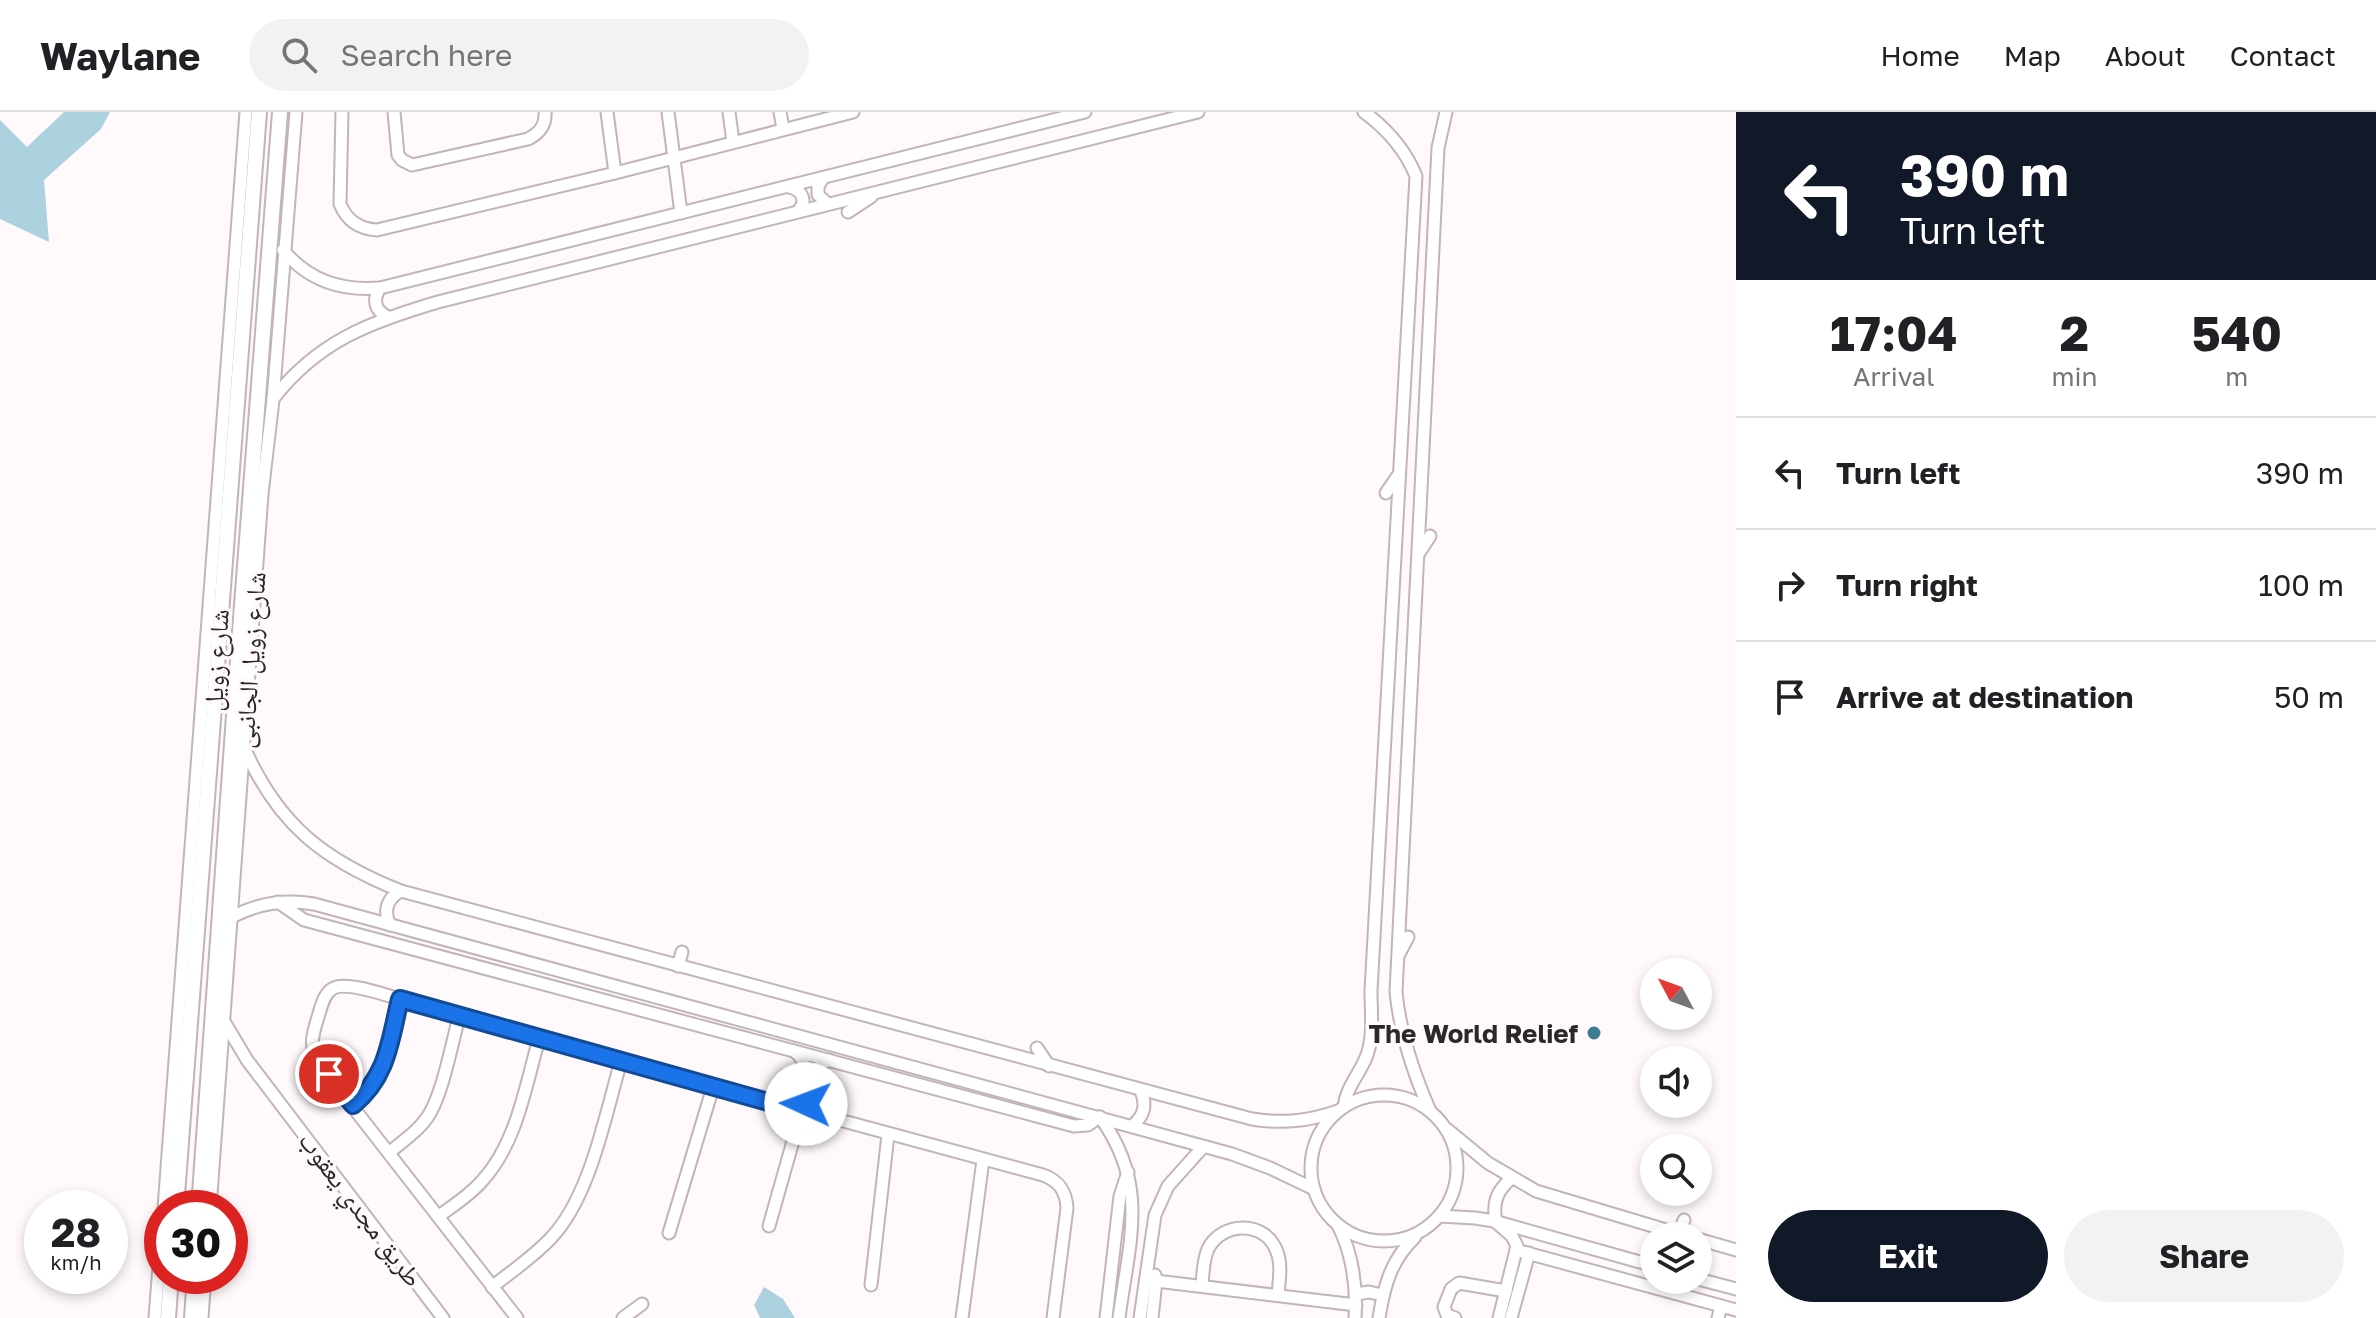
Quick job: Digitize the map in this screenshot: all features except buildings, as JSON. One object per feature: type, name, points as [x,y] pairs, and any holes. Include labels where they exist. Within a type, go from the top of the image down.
[{"type":"main road","name":"شارع زويل","points":[[177,1190],[259,112]]},
{"type":"main road","name":"شارع زويل","points":[[200,1190],[223,963],[227,831],[240,721],[237,673],[240,631],[247,612],[274,280],[280,112]]},
{"type":"main road","points":[[218,633],[229,639],[240,631]]},
{"type":"main road","points":[[216,672],[227,665],[237,673]]},
{"type":"main road","points":[[204,829],[227,831]]},
{"type":"main road","points":[[183,1107],[197,1114],[207,1105]]},
{"type":"main road","points":[[181,1145],[193,1140],[204,1147]]},
{"type":"main road","points":[[162,1315],[167,1294]]},
{"type":"main road","points":[[194,1294],[192,1318],[202,1318]]},
{"type":"street","name":"شارع زويل الجانبى","points":[[165,1190],[246,112]]},
{"type":"street","name":"شارع زويل الجانبى","points":[[211,1190],[224,1022],[223,963],[232,917],[243,745],[240,721],[247,612],[273,400],[274,280],[283,250],[296,112]]},
{"type":"street","points":[[342,112],[340,204],[354,223],[369,230],[615,173],[834,114],[853,112]]},
{"type":"street","points":[[394,112],[398,155],[412,165],[528,139],[541,130],[545,112]]},
{"type":"street","points":[[607,112],[615,173]]},
{"type":"street","points":[[668,112],[681,213]]},
{"type":"street","points":[[729,112],[733,142]]},
{"type":"street","points":[[780,112],[783,129]]},
{"type":"street","points":[[283,250],[299,267],[330,284],[353,289],[380,288],[1085,112]]},
{"type":"street","points":[[273,400],[314,356],[348,334],[388,317],[438,302],[660,252],[797,212],[1198,112]]},
{"type":"street","points":[[1355,1318],[1356,1300],[1349,1250],[1337,1225],[1323,1209],[1314,1189],[1311,1167],[1314,1146],[1324,1127],[1341,1109],[1369,1047],[1416,176],[1406,154],[1364,112]]},
{"type":"street","points":[[1430,1111],[1403,1040],[1396,992],[1438,148],[1446,112]]},
{"type":"street","points":[[1075,154],[1094,138]]},
{"type":"street","points":[[1416,176],[1427,170],[1439,173]]},
{"type":"street","points":[[823,178],[818,186],[818,195],[828,204]]},
{"type":"street","points":[[789,186],[803,196],[797,212]]},
{"type":"street","points":[[848,212],[881,191]]},
{"type":"street","points":[[380,288],[376,305],[388,317]]},
{"type":"street","points":[[1432,296],[1442,311]]},
{"type":"street","points":[[1386,493],[1399,473]]},
{"type":"street","points":[[1419,554],[1430,536]]},
{"type":"street","points":[[1415,598],[1426,618]]},
{"type":"street","points":[[243,745],[272,799],[298,830],[346,867],[401,891],[1252,1119],[1273,1123],[1296,1122],[1372,1096],[1392,1095],[1412,1100],[1430,1111],[1477,1154],[1536,1191],[1640,1222]]},
{"type":"street","points":[[1372,762],[1383,782]]},
{"type":"street","points":[[1404,813],[1414,834]]},
{"type":"street","points":[[390,925],[387,905],[401,891]]},
{"type":"street","points":[[232,917],[254,907],[278,902],[314,904],[1132,1126],[1261,1164],[1314,1189]]},
{"type":"street","points":[[278,902],[304,920],[1074,1126],[1088,1125],[1099,1117]]},
{"type":"street","points":[[1397,958],[1408,937]]},
{"type":"street","points":[[678,966],[682,952]]},
{"type":"street","points":[[517,1318],[313,1053],[312,1036],[324,998],[330,990],[345,985],[400,999],[1051,1178],[1067,1197],[1053,1318]]},
{"type":"street","points":[[1371,991],[1383,998],[1396,992]]},
{"type":"street","points":[[353,1105],[365,1095],[382,1069],[400,999]]},
{"type":"street","points":[[684,1004],[727,1033]]},
{"type":"street","points":[[390,1152],[420,1127],[431,1113],[459,1017]]},
{"type":"street","name":"طريق مجدي يعقوب","points":[[224,1022],[247,1060],[443,1318]]},
{"type":"street","points":[[439,1216],[480,1183],[505,1150],[539,1039]]},
{"type":"street","points":[[1037,1048],[1049,1066]]},
{"type":"street","points":[[794,1051],[800,1055],[806,1069],[801,1110]]},
{"type":"street","points":[[769,1226],[814,1072],[829,1060]]},
{"type":"street","points":[[492,1287],[551,1239],[576,1204],[621,1061]]},
{"type":"street","points":[[852,1066],[900,1064]]},
{"type":"street","points":[[669,1233],[713,1087]]},
{"type":"street","points":[[1132,1126],[1140,1120],[1144,1111],[1145,1101],[1141,1091]]},
{"type":"street","points":[[1099,1117],[1114,1137],[1128,1171],[1133,1211],[1119,1318]]},
{"type":"street","points":[[1379,1318],[1382,1295],[1393,1264],[1402,1251],[1439,1216],[1452,1195],[1457,1172],[1455,1148],[1444,1126]]},
{"type":"street","points":[[871,1285],[888,1135]]},
{"type":"street","points":[[1140,1318],[1155,1215],[1168,1186],[1203,1147]]},
{"type":"street","points":[[962,1318],[983,1160]]},
{"type":"street","points":[[1106,1318],[1120,1196],[1128,1171]]},
{"type":"street","points":[[1512,1178],[1494,1202],[1496,1222],[1512,1236],[1522,1251],[1728,1312]]},
{"type":"street","points":[[1133,1211],[1145,1208],[1155,1215]]},
{"type":"street","points":[[1439,1216],[1496,1222],[1640,1262]]},
{"type":"street","points":[[1337,1225],[1350,1233],[1380,1241],[1396,1240],[1424,1229]]},
{"type":"street","points":[[1202,1286],[1209,1246],[1221,1234],[1245,1227],[1265,1235],[1275,1247],[1279,1264],[1278,1295]]},
{"type":"street","points":[[1712,1243],[1736,1250]]},
{"type":"street","points":[[1499,1318],[1522,1251]]},
{"type":"street","points":[[1511,1318],[1522,1251]]},
{"type":"street","points":[[1147,1263],[1156,1281],[1152,1318]]},
{"type":"street","points":[[1156,1281],[1356,1300],[1369,1292],[1382,1295]]},
{"type":"street","points":[[1455,1318],[1447,1315],[1444,1307],[1451,1289],[1459,1283],[1506,1291]]},
{"type":"street","points":[[1712,1283],[1736,1289]]},
{"type":"street","points":[[162,1294],[162,1315]]},
{"type":"street","points":[[202,1318],[204,1294]]},
{"type":"street","points":[[623,1318],[642,1304]]},
{"type":"water","points":[[64,112],[110,112],[101,129],[44,180],[49,242],[0,219],[0,120],[27,147]]},
{"type":"water","points":[[764,1287],[783,1299],[795,1318],[760,1318],[754,1305]]},
{"type":"place","name":"The World Relief","points":[[1594,1033]]},
{"type":"route","points":[[329,1074],[353,1105],[365,1095],[382,1069],[400,999],[793,1109],[798,1104],[806,1104]]}]
